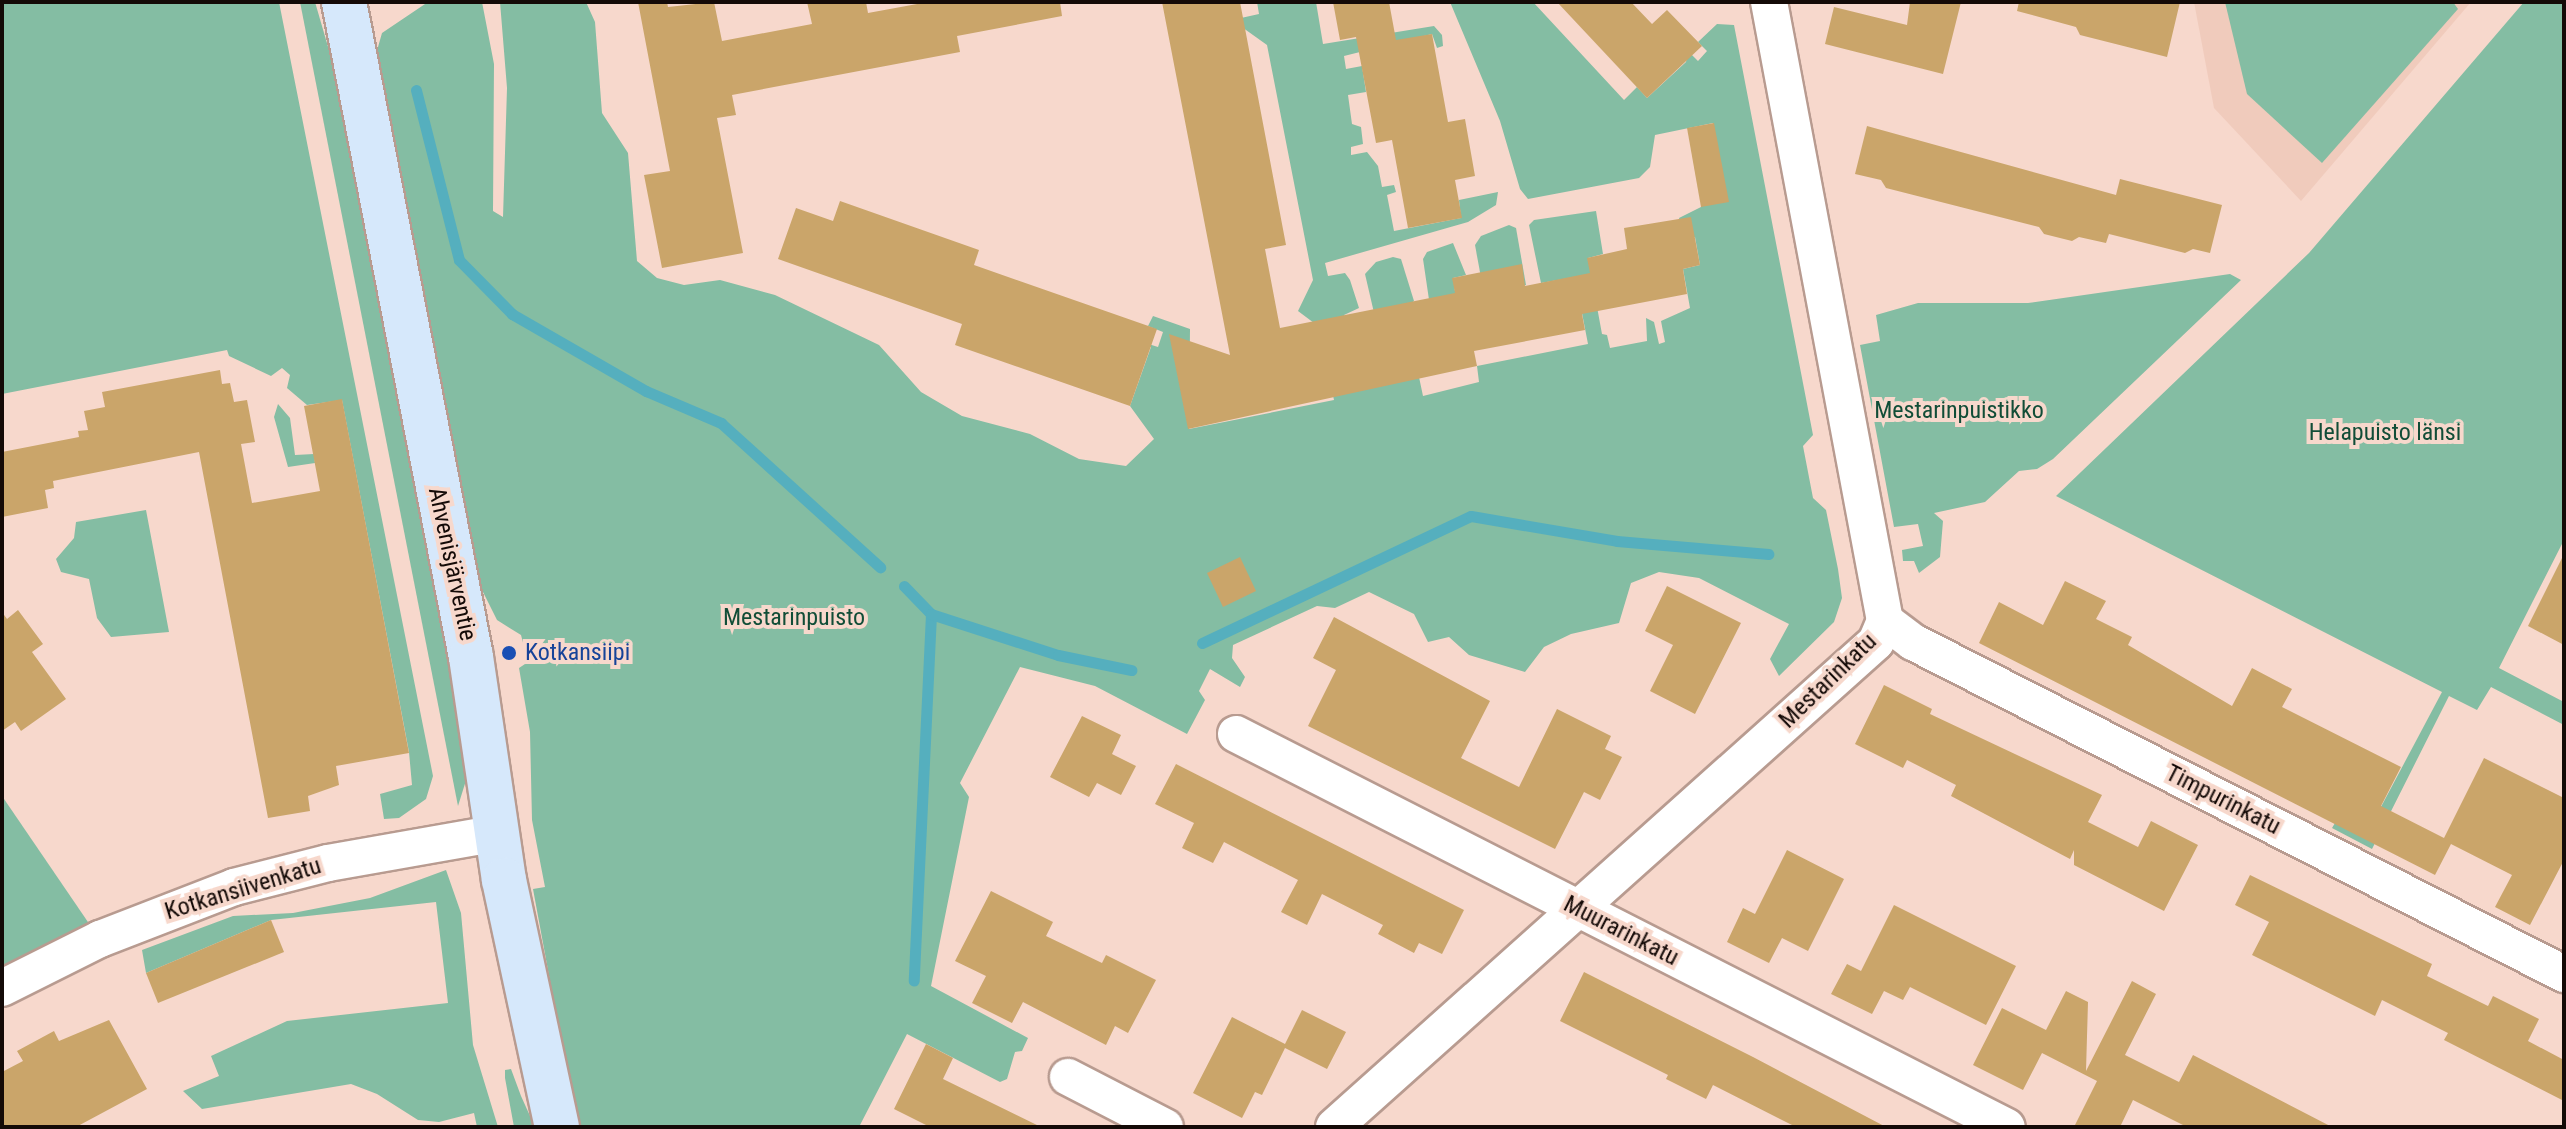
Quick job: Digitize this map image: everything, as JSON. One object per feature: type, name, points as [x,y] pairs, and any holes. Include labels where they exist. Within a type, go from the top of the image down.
[{"type":"main road","name":"Ahvenisjärventie","points":[[344,2],[471,657],[498,833],[557,1127]]},
{"type":"street","name":"Mestarinkatu","points":[[1334,1127],[1876,642],[1885,621],[1769,2]]},
{"type":"street","name":"Timpurinkatu","points":[[1885,621],[1913,642],[2564,974]]},
{"type":"street","name":"Muurarinkatu","points":[[1236,734],[2007,1127]]},
{"type":"street","name":"Kotkansiivenkatu","points":[[2,988],[114,933],[234,887],[342,860],[498,833]]},
{"type":"street","points":[[1068,1077],[1165,1127]]},
{"type":"shaded area","points":[[2194,2],[2471,2],[2301,201],[2214,108]]},
{"type":"green space","points":[[2,2],[279,2],[433,776],[426,799],[399,818],[384,819],[380,794],[412,785],[409,752],[342,400],[307,405],[287,388],[290,375],[282,368],[271,376],[229,356],[227,350],[2,394]]},
{"type":"green space","points":[[300,2],[315,2],[331,57],[388,346],[457,701],[468,774],[458,806]]},
{"type":"green space","name":"Mestarinpuisto","points":[[428,2],[482,2],[494,64],[493,211],[503,217],[507,88],[500,2],[586,2],[595,22],[602,113],[628,153],[637,261],[657,278],[684,285],[720,280],[775,295],[879,345],[921,392],[962,416],[1030,434],[1079,459],[1126,466],[1154,439],[1130,406],[1151,347],[1142,342],[1158,347],[1163,332],[1148,326],[1153,316],[1190,329],[1189,429],[1334,400],[1318,326],[1298,311],[1313,280],[1267,45],[1232,20],[1259,14],[1257,2],[1316,2],[1323,44],[1434,26],[1442,35],[1443,46],[1437,48],[1432,34],[1344,56],[1346,69],[1362,66],[1366,92],[1348,95],[1352,124],[1361,127],[1363,144],[1351,147],[1351,155],[1367,152],[1378,166],[1382,187],[1394,185],[1396,192],[1387,195],[1394,231],[1461,218],[1459,200],[1498,192],[1496,205],[1468,222],[1325,263],[1328,276],[1345,273],[1350,280],[1359,308],[1344,315],[1347,328],[1419,377],[1423,396],[1479,382],[1477,366],[1588,344],[1575,277],[1541,283],[1529,225],[1534,220],[1596,211],[1603,254],[1588,258],[1602,334],[1607,335],[1610,348],[1647,341],[1646,318],[1654,322],[1659,344],[1665,342],[1661,321],[1690,308],[1683,269],[1700,265],[1695,237],[1668,242],[1682,231],[1679,218],[1701,207],[1713,123],[1655,135],[1650,167],[1639,178],[1528,199],[1520,189],[1500,121],[1450,2],[1533,2],[1624,100],[1637,87],[1647,98],[1686,62],[1688,51],[1698,61],[1707,51],[1698,42],[1717,24],[1734,25],[1813,435],[1803,446],[1813,498],[1826,510],[1838,569],[1842,598],[1834,622],[1779,676],[1770,659],[1789,624],[1699,578],[1659,572],[1631,583],[1619,623],[1571,634],[1544,647],[1525,672],[1469,655],[1449,637],[1428,642],[1414,614],[1369,592],[1335,608],[1317,606],[1233,645],[1232,658],[1245,677],[1240,687],[1210,669],[1199,691],[1205,700],[1187,734],[1095,686],[1020,667],[960,783],[969,797],[931,986],[1028,1038],[1022,1051],[1015,1052],[1007,1079],[1000,1082],[907,1034],[859,1127],[577,1127],[533,889],[545,887],[532,820],[530,732],[519,668],[528,662],[521,635],[497,620],[471,568],[376,54],[382,33]]},
{"type":"green space","points":[[2225,2],[2453,2],[2458,9],[2322,163],[2247,94]]},
{"type":"green space","name":"Helapuisto länsi","points":[[2524,2],[2564,2],[2564,540],[2499,668],[2564,702],[2564,725],[2491,687],[2477,710],[2449,696],[2372,849],[2332,828],[2335,823],[2365,837],[2442,692],[2056,496],[2309,253]]},
{"type":"green space","points":[[1509,225],[1516,228],[1526,285],[1484,294],[1475,245],[1481,236]]},
{"type":"green space","points":[[1453,243],[1466,275],[1453,278],[1455,291],[1468,288],[1432,320],[1423,259],[1427,252]]},
{"type":"green space","points":[[1393,257],[1401,259],[1414,301],[1378,330],[1365,274],[1376,262]]},
{"type":"green space","name":"Mestarinpuistikko","points":[[2230,274],[2241,280],[2053,459],[2037,469],[2019,471],[1985,502],[1934,513],[1943,521],[1940,557],[1919,573],[1914,561],[1903,561],[1902,550],[1923,546],[1918,524],[1894,527],[1860,345],[1880,341],[1876,315],[1918,303],[2028,303]]},
{"type":"green space","points":[[278,404],[290,418],[295,455],[314,454],[315,463],[288,467],[274,417]]},
{"type":"green space","points":[[146,510],[169,632],[111,637],[97,618],[89,579],[61,572],[56,559],[74,538],[76,522]]},
{"type":"green space","points":[[2,796],[90,925],[2,971]]},
{"type":"green space","points":[[446,870],[461,913],[473,1045],[498,1127],[477,1127],[474,1113],[439,1122],[418,1120],[377,1094],[351,1084],[202,1109],[183,1091],[219,1076],[211,1056],[287,1021],[448,1003],[436,902],[271,920],[146,973],[142,950],[233,916],[293,913],[370,898]]},
{"type":"green space","points":[[511,1069],[535,1127],[514,1127],[505,1078],[505,1070]]},
{"type":"building","points":[[638,2],[667,2],[668,7],[714,2],[722,41],[812,24],[807,2],[866,2],[868,13],[928,2],[1060,2],[1062,16],[957,36],[960,52],[732,95],[736,115],[717,118],[743,253],[662,268],[644,175],[670,171]]},
{"type":"building","points":[[1162,2],[1240,2],[1286,245],[1265,249],[1280,328],[1455,293],[1452,278],[1522,264],[1525,286],[1590,273],[1587,258],[1627,249],[1624,228],[1691,217],[1700,265],[1683,269],[1687,294],[1582,314],[1585,330],[1474,351],[1477,366],[1188,429],[1169,334],[1230,355]]},
{"type":"building","points":[[1333,2],[1389,2],[1396,40],[1432,34],[1448,122],[1465,119],[1475,176],[1455,180],[1462,218],[1408,228],[1392,140],[1376,143],[1356,37],[1340,40]]},
{"type":"building","points":[[1557,2],[1631,2],[1652,24],[1667,10],[1702,46],[1647,98]]},
{"type":"building","points":[[1910,2],[1961,2],[1943,74],[1825,44],[1834,7],[1907,25]]},
{"type":"building","points":[[2019,2],[2180,2],[2167,57],[2080,35],[2076,27],[2017,11]]},
{"type":"building","points":[[1714,123],[1729,202],[1701,207],[1687,128]]},
{"type":"building","points":[[1867,126],[2116,195],[2120,179],[2222,205],[2210,253],[2193,249],[2185,253],[2109,234],[2106,243],[2079,237],[2072,241],[2044,234],[2039,227],[1886,188],[1881,180],[1855,174]]},
{"type":"building","points":[[840,201],[979,250],[974,265],[1157,329],[1130,406],[955,345],[962,324],[778,259],[796,208],[833,221]]},
{"type":"building","points":[[220,370],[222,384],[230,383],[234,402],[247,400],[255,442],[241,444],[252,503],[320,491],[304,406],[342,399],[409,753],[336,766],[339,785],[308,796],[310,811],[268,818],[199,452],[53,481],[54,488],[45,490],[48,508],[2,517],[2,452],[79,437],[78,431],[88,430],[84,411],[105,407],[102,392]]},
{"type":"building","points":[[2564,554],[2564,645],[2528,626]]},
{"type":"building","points":[[1240,557],[1256,591],[1223,607],[1207,573]]},
{"type":"building","points":[[2065,581],[2106,601],[2096,619],[2132,637],[2128,645],[2232,706],[2252,668],[2292,689],[2282,707],[2401,767],[2381,806],[2444,838],[2484,758],[2564,798],[2564,860],[2530,925],[2495,907],[2512,875],[2451,844],[2435,875],[1979,643],[1999,602],[2043,625]]},
{"type":"building","points":[[1667,586],[1741,623],[1695,714],[1650,691],[1673,645],[1645,631]]},
{"type":"building","points":[[18,610],[43,644],[32,652],[66,699],[21,731],[15,722],[2,731],[2,612],[7,619]]},
{"type":"building","points":[[1334,617],[1490,701],[1461,758],[1519,787],[1557,709],[1611,736],[1605,749],[1622,757],[1600,800],[1584,792],[1555,849],[1308,726],[1336,670],[1313,658]]},
{"type":"building","points":[[1884,685],[1932,709],[1930,714],[2102,795],[2088,822],[2138,847],[2151,821],[2198,845],[2164,911],[2074,865],[2074,850],[2070,859],[1951,796],[1956,785],[1907,760],[1903,768],[1855,744]]},
{"type":"building","points":[[1082,716],[1121,735],[1112,754],[1136,766],[1121,795],[1097,783],[1089,797],[1050,777]]},
{"type":"building","points":[[1176,764],[1464,910],[1442,954],[1419,943],[1414,953],[1378,934],[1383,925],[1322,894],[1307,925],[1281,912],[1298,880],[1224,842],[1213,863],[1182,848],[1194,823],[1155,804]]},
{"type":"building","points":[[1787,850],[1844,879],[1808,951],[1782,938],[1769,963],[1727,942],[1743,908],[1755,914]]},
{"type":"building","points":[[2250,875],[2432,964],[2427,976],[2488,1006],[2493,996],[2539,1019],[2528,1041],[2564,1060],[2564,1101],[2444,1040],[2448,1033],[2382,1000],[2375,1016],[2252,955],[2269,922],[2235,905]]},
{"type":"building","points":[[991,891],[1053,922],[1046,936],[1102,963],[1106,955],[1156,980],[1128,1033],[1115,1026],[1106,1045],[1023,1002],[1012,1023],[972,1003],[986,976],[955,961]]},
{"type":"building","points":[[1894,905],[2016,966],[1986,1025],[1910,987],[1903,1000],[1884,991],[1872,1014],[1831,994],[1847,964],[1861,971]]},
{"type":"building","points":[[271,920],[284,952],[158,1003],[146,973]]},
{"type":"building","points":[[1584,972],[1886,1127],[1796,1127],[1713,1085],[1706,1099],[1666,1079],[1668,1075],[1560,1021]]},
{"type":"building","points":[[2132,981],[2156,994],[2125,1055],[2179,1082],[2193,1055],[2332,1127],[2187,1127],[2133,1100],[2120,1127],[2074,1127],[2097,1081],[2042,1053],[2023,1090],[1973,1065],[2002,1008],[2046,1030],[2066,991],[2088,1002],[2086,1071]]},
{"type":"building","points":[[1302,1010],[1346,1032],[1327,1069],[1285,1048],[1262,1095],[1255,1092],[1242,1118],[1193,1093],[1232,1017],[1285,1044]]},
{"type":"building","points":[[109,1020],[147,1089],[76,1127],[2,1127],[2,1072],[23,1061],[17,1051],[54,1031],[59,1041]]},
{"type":"building","points":[[926,1044],[953,1058],[943,1079],[1041,1127],[930,1127],[894,1109]]},
{"type":"waterway","points":[[416,90],[459,260],[512,314],[646,391],[721,423],[880,567]]},
{"type":"waterway","points":[[1202,643],[1471,516],[1617,541],[1768,554]]},
{"type":"waterway","points":[[904,586],[931,614],[914,981]]},
{"type":"waterway","points":[[931,614],[1058,655],[1131,670]]},
{"type":"place","name":"Kotkansiipi","points":[[509,653]]}]
